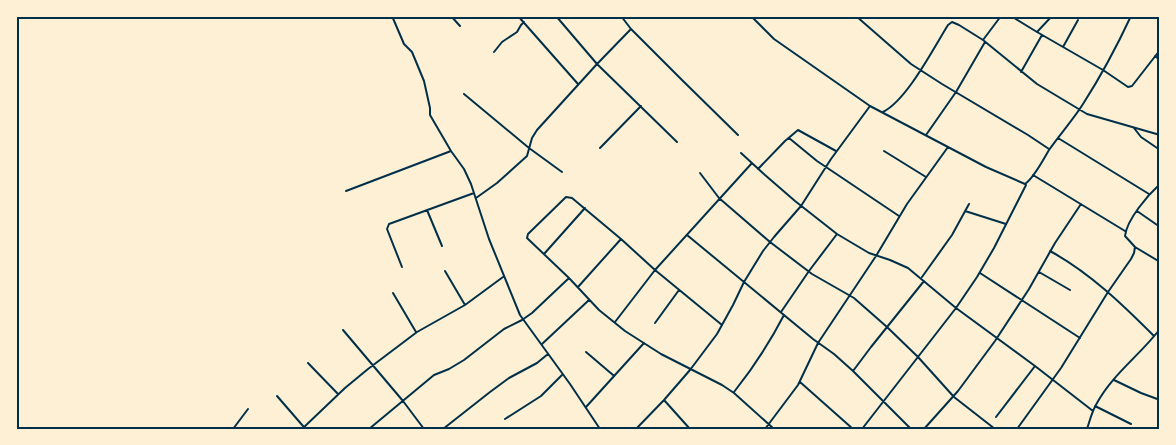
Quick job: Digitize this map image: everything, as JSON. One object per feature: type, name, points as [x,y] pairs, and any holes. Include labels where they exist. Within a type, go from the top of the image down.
[{"type":"street","points":[[392,16],[404,44],[412,52],[424,81],[430,115],[464,169],[503,276],[522,320],[563,374],[600,429]]},
{"type":"street","points":[[451,16],[460,26]]},
{"type":"street","points":[[518,16],[578,85]]},
{"type":"street","points":[[556,16],[597,64],[677,142]]},
{"type":"street","points":[[621,16],[631,29],[738,135]]},
{"type":"street","points":[[751,16],[774,39],[799,58],[870,106],[986,167],[1026,184]]},
{"type":"street","points":[[856,16],[911,64],[1050,150]]},
{"type":"street","points":[[925,135],[956,92],[984,41],[1001,16]]},
{"type":"street","points":[[1011,16],[1128,86],[1160,50]]},
{"type":"street","points":[[1037,32],[1052,16]]},
{"type":"street","points":[[862,429],[956,308],[980,273],[1026,184],[1079,110],[1114,52],[1131,16]]},
{"type":"street","points":[[1063,47],[1078,20]]},
{"type":"street","points":[[494,52],[502,42],[517,32],[524,22]]},
{"type":"street","points":[[883,112],[892,107],[921,70],[950,23],[955,22],[984,41],[1037,84],[1079,110],[1160,135]]},
{"type":"street","points":[[476,198],[523,162],[537,130],[631,29]]},
{"type":"street","points":[[1021,72],[1042,35]]},
{"type":"street","points":[[1155,56],[1160,60]]},
{"type":"street","points":[[464,94],[529,148],[562,172]]},
{"type":"street","points":[[600,148],[640,106]]},
{"type":"street","points":[[636,429],[690,370],[717,334],[734,305],[744,282],[770,242],[801,206],[836,151],[870,106]]},
{"type":"street","points":[[1134,128],[1141,138],[1160,150]]},
{"type":"street","points":[[758,169],[799,130],[836,151]]},
{"type":"street","points":[[789,138],[826,167],[900,216]]},
{"type":"street","points":[[1058,138],[1150,194]]},
{"type":"street","points":[[765,429],[800,382],[818,343],[876,256],[900,216],[948,147]]},
{"type":"street","points":[[884,150],[926,177]]},
{"type":"street","points":[[346,191],[451,151]]},
{"type":"street","points":[[741,153],[801,206],[837,234],[868,253],[903,265],[922,278],[956,308],[1053,379],[1093,411]]},
{"type":"street","points":[[614,322],[655,270],[752,163]]},
{"type":"street","points":[[700,173],[719,198],[770,242],[809,271],[850,296],[887,327],[918,357],[954,397],[995,429]]},
{"type":"street","points":[[1033,174],[1126,232]]},
{"type":"street","points":[[1160,184],[1137,211],[1125,236],[1134,247],[1160,262]]},
{"type":"street","points":[[402,267],[387,228],[391,223],[474,193]]},
{"type":"street","points":[[722,324],[655,270],[572,198],[566,197],[528,234],[527,238],[599,310],[614,322],[644,344],[734,393],[774,429]]},
{"type":"street","points":[[922,278],[952,235],[969,204]]},
{"type":"street","points":[[924,429],[954,397],[997,338],[1081,204]]},
{"type":"street","points":[[544,254],[585,208]]},
{"type":"street","points":[[427,210],[442,246]]},
{"type":"street","points":[[965,211],[1006,224]]},
{"type":"street","points":[[1137,211],[1160,227]]},
{"type":"street","points":[[734,393],[748,376],[809,271],[837,234]]},
{"type":"street","points":[[687,235],[818,343],[834,354],[912,429]]},
{"type":"street","points":[[578,287],[621,239]]},
{"type":"street","points":[[1017,429],[1053,379],[1131,259],[1134,247]]},
{"type":"street","points":[[1050,251],[1084,272],[1128,310],[1154,336]]},
{"type":"street","points":[[445,271],[466,305]]},
{"type":"street","points":[[1039,272],[1070,290]]},
{"type":"street","points":[[980,273],[1080,338]]},
{"type":"street","points":[[277,396],[303,428],[338,394],[417,332],[466,305],[503,276]]},
{"type":"street","points":[[369,429],[434,375],[464,360],[504,329],[522,320],[569,278]]},
{"type":"street","points":[[853,371],[924,281]]},
{"type":"street","points":[[655,323],[679,290]]},
{"type":"street","points":[[393,293],[417,332]]},
{"type":"street","points":[[541,344],[589,300]]},
{"type":"street","points":[[1087,429],[1095,406],[1106,390],[1160,329]]},
{"type":"street","points":[[342,330],[374,365],[424,429]]},
{"type":"street","points":[[586,407],[644,344]]},
{"type":"street","points":[[586,352],[614,376]]},
{"type":"street","points":[[443,429],[509,378],[537,363],[548,354]]},
{"type":"street","points":[[308,363],[338,394]]},
{"type":"street","points":[[996,417],[1035,366]]},
{"type":"street","points":[[505,419],[541,396],[563,374]]},
{"type":"street","points":[[1114,380],[1140,393],[1160,400]]},
{"type":"street","points":[[800,382],[853,429]]},
{"type":"street","points":[[664,400],[690,429]]},
{"type":"street","points":[[1095,406],[1131,424]]},
{"type":"street","points":[[234,429],[248,409]]},
{"type":"street","points":[[1158,429],[1160,425]]}]
